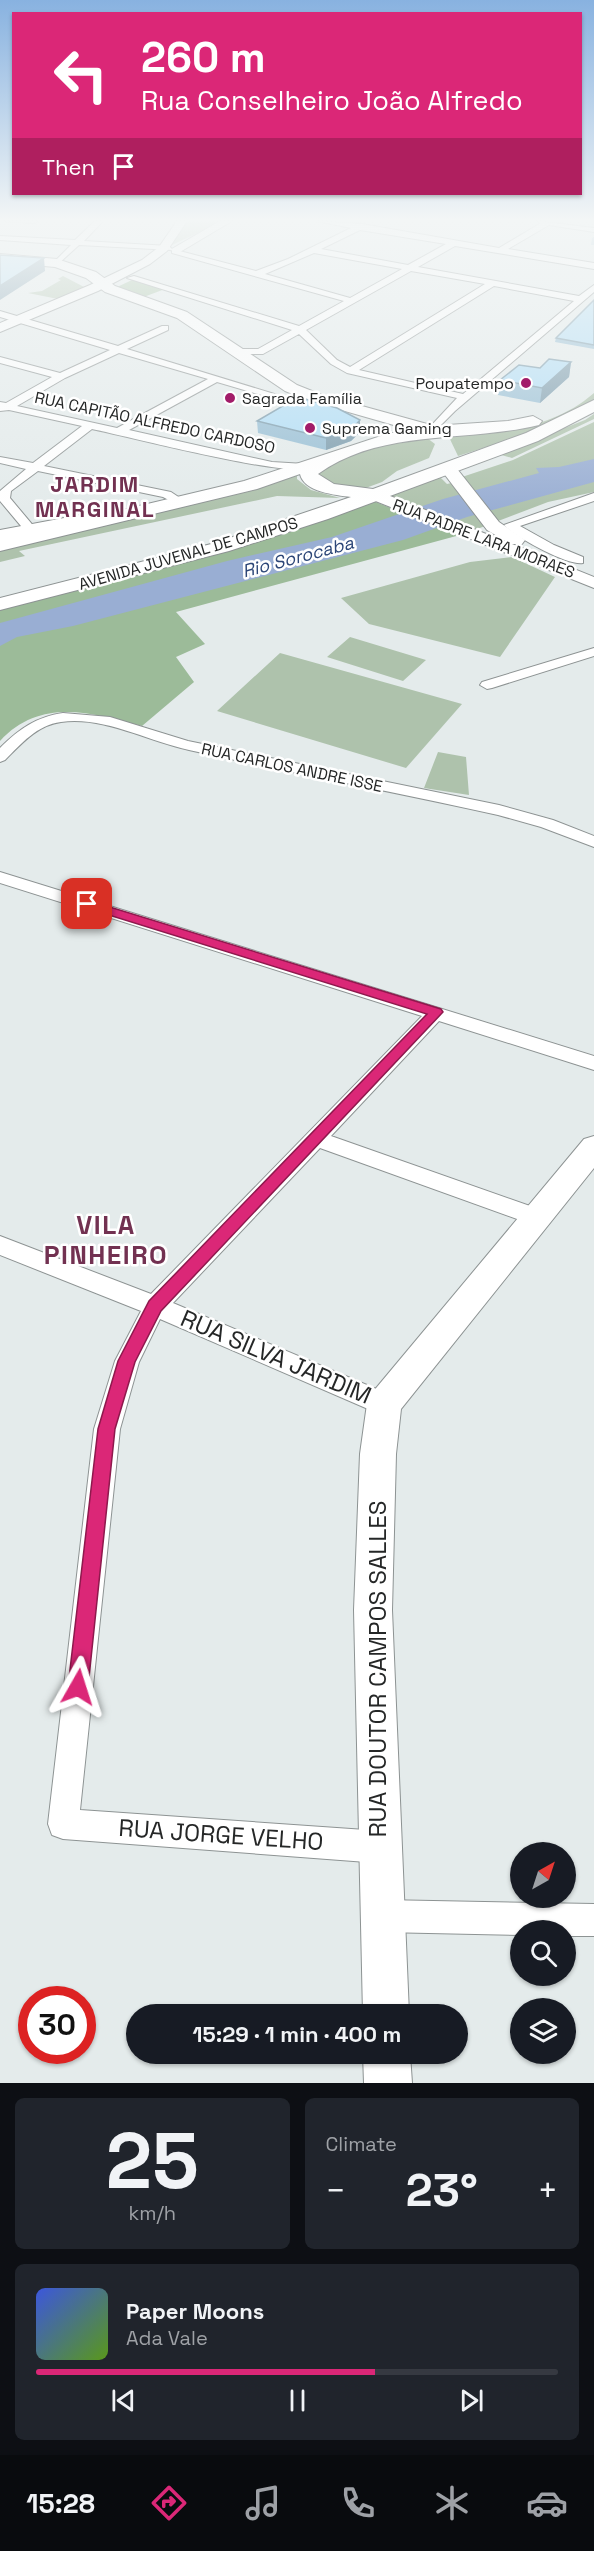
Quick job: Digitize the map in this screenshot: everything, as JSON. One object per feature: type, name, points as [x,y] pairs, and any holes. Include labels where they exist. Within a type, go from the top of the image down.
[{"type":"highway","points":[[395,495],[453,475],[567,421],[591,398]]},
{"type":"highway","points":[[0,545],[146,508],[250,485],[370,443],[508,426],[561,413],[591,398]]},
{"type":"highway","points":[[451,409],[456,418],[478,422],[561,413]]},
{"type":"highway","points":[[437,436],[453,475]]},
{"type":"highway","points":[[395,495],[432,459],[437,436]]},
{"type":"highway","points":[[344,453],[311,470],[308,476],[329,489],[374,495]]},
{"type":"highway","name":"AVENIDA JUVENAL DE CAMPOS","points":[[0,604],[222,547],[374,495],[395,495]]},
{"type":"main road","points":[[0,334],[32,318]]},
{"type":"main road","points":[[167,318],[290,400],[364,424],[371,431],[370,443]]},
{"type":"main road","points":[[187,318],[291,388],[437,436]]},
{"type":"main road","points":[[0,328],[25,321]]},
{"type":"main road","points":[[453,475],[493,526],[523,544],[552,555],[586,561]]},
{"type":"main road","name":"RUA PADRE LARA MORAES","points":[[395,495],[472,532],[594,578]]},
{"type":"main road","points":[[0,535],[146,508]]},
{"type":"main road","points":[[384,1404],[429,1347],[539,1218],[594,1147]]},
{"type":"main road","name":"RUA DOUTOR CAMPOS SALLES","points":[[384,1404],[378,1454],[373,1610],[386,2004]]},
{"type":"main road","points":[[387,2064],[388,2083]]},
{"type":"street","points":[[15,318],[290,400]]},
{"type":"street","points":[[263,318],[301,330],[334,362],[350,371],[465,397]]},
{"type":"street","points":[[238,352],[260,352],[322,318]]},
{"type":"street","points":[[350,371],[436,318]]},
{"type":"street","points":[[437,436],[451,409],[557,318]]},
{"type":"street","points":[[2,408],[61,376],[165,328]]},
{"type":"street","points":[[0,360],[61,376]]},
{"type":"street","points":[[119,431],[217,378]]},
{"type":"street","name":"RUA CAPITÃO ALFREDO CARDOSO","points":[[2,408],[272,465],[301,468]]},
{"type":"street","points":[[30,529],[4,498],[6,490],[32,467],[90,425]]},
{"type":"street","points":[[0,460],[167,494],[180,502]]},
{"type":"street","points":[[586,561],[550,548],[510,525],[591,500]]},
{"type":"street","points":[[486,685],[594,652]]},
{"type":"street","name":"RUA CARLOS ANDRE ISSE","points":[[0,757],[29,728],[52,719],[87,717],[189,746],[402,791],[462,801],[532,818],[594,842]]},
{"type":"street","points":[[0,877],[436,1012],[594,1064]]},
{"type":"street","points":[[155,1306],[436,1012]]},
{"type":"street","points":[[315,1138],[539,1218]]},
{"type":"street","name":"RUA SILVA JARDIM","points":[[0,1245],[155,1306],[384,1404]]},
{"type":"street","name":"RUA JORGE VELHO","points":[[155,1306],[127,1361],[107,1429],[63,1824],[380,1847]]},
{"type":"street","points":[[382,1916],[594,1920]]},
{"type":"green space","points":[[594,393],[594,401],[530,433],[458,456],[447,433],[487,432],[525,427],[560,415]]},
{"type":"green space","points":[[594,414],[594,419],[512,458],[498,454],[585,420]]},
{"type":"green space","points":[[594,422],[594,492],[548,502],[464,534],[373,501],[440,477],[447,484],[464,480],[462,477],[513,460]]},
{"type":"green space","points":[[427,438],[435,444],[429,458],[397,471],[382,482],[363,489],[332,486],[318,476],[319,470],[358,452],[399,441]]},
{"type":"green space","points":[[297,473],[297,479],[311,490],[340,498],[277,496],[19,551],[25,556],[0,562],[0,548]]},
{"type":"green space","points":[[373,501],[460,535],[176,612],[205,644],[176,657],[194,682],[142,726],[86,713],[50,713],[32,718],[16,727],[0,741],[0,610]]},
{"type":"green space","points":[[512,557],[555,577],[500,657],[369,624],[341,598],[470,562]]},
{"type":"green space","points":[[350,637],[426,660],[403,681],[327,657]]},
{"type":"green space","points":[[280,653],[462,704],[406,768],[217,711]]},
{"type":"green space","points":[[438,752],[466,757],[469,795],[424,788]]},
{"type":"water","name":"Rio Sorocaba","points":[[594,459],[594,482],[467,517],[403,540],[73,626],[17,637],[0,646],[0,623],[227,561],[332,537],[443,499],[539,473],[536,468],[559,467]]},
{"type":"building","points":[[576,318],[594,318],[594,345],[556,338]]},
{"type":"building","points":[[549,359],[571,362],[542,388],[500,380],[519,365],[540,368]]},
{"type":"building","points":[[298,397],[337,408],[360,420],[352,429],[326,438],[257,421]]},
{"type":"place","name":"Poupatempo","points":[[526,383]]},
{"type":"place","name":"Sagrada Família","points":[[230,398]]},
{"type":"place","name":"Suprema Gaming","points":[[310,428]]},
{"type":"district","name":"JARDIM MARGINAL","points":[[95,496]]},
{"type":"district","name":"VILA PINHEIRO","points":[[106,1240]]},
{"type":"route","points":[[78,1687],[107,1429],[127,1361],[155,1306],[436,1012],[87,904]]}]
